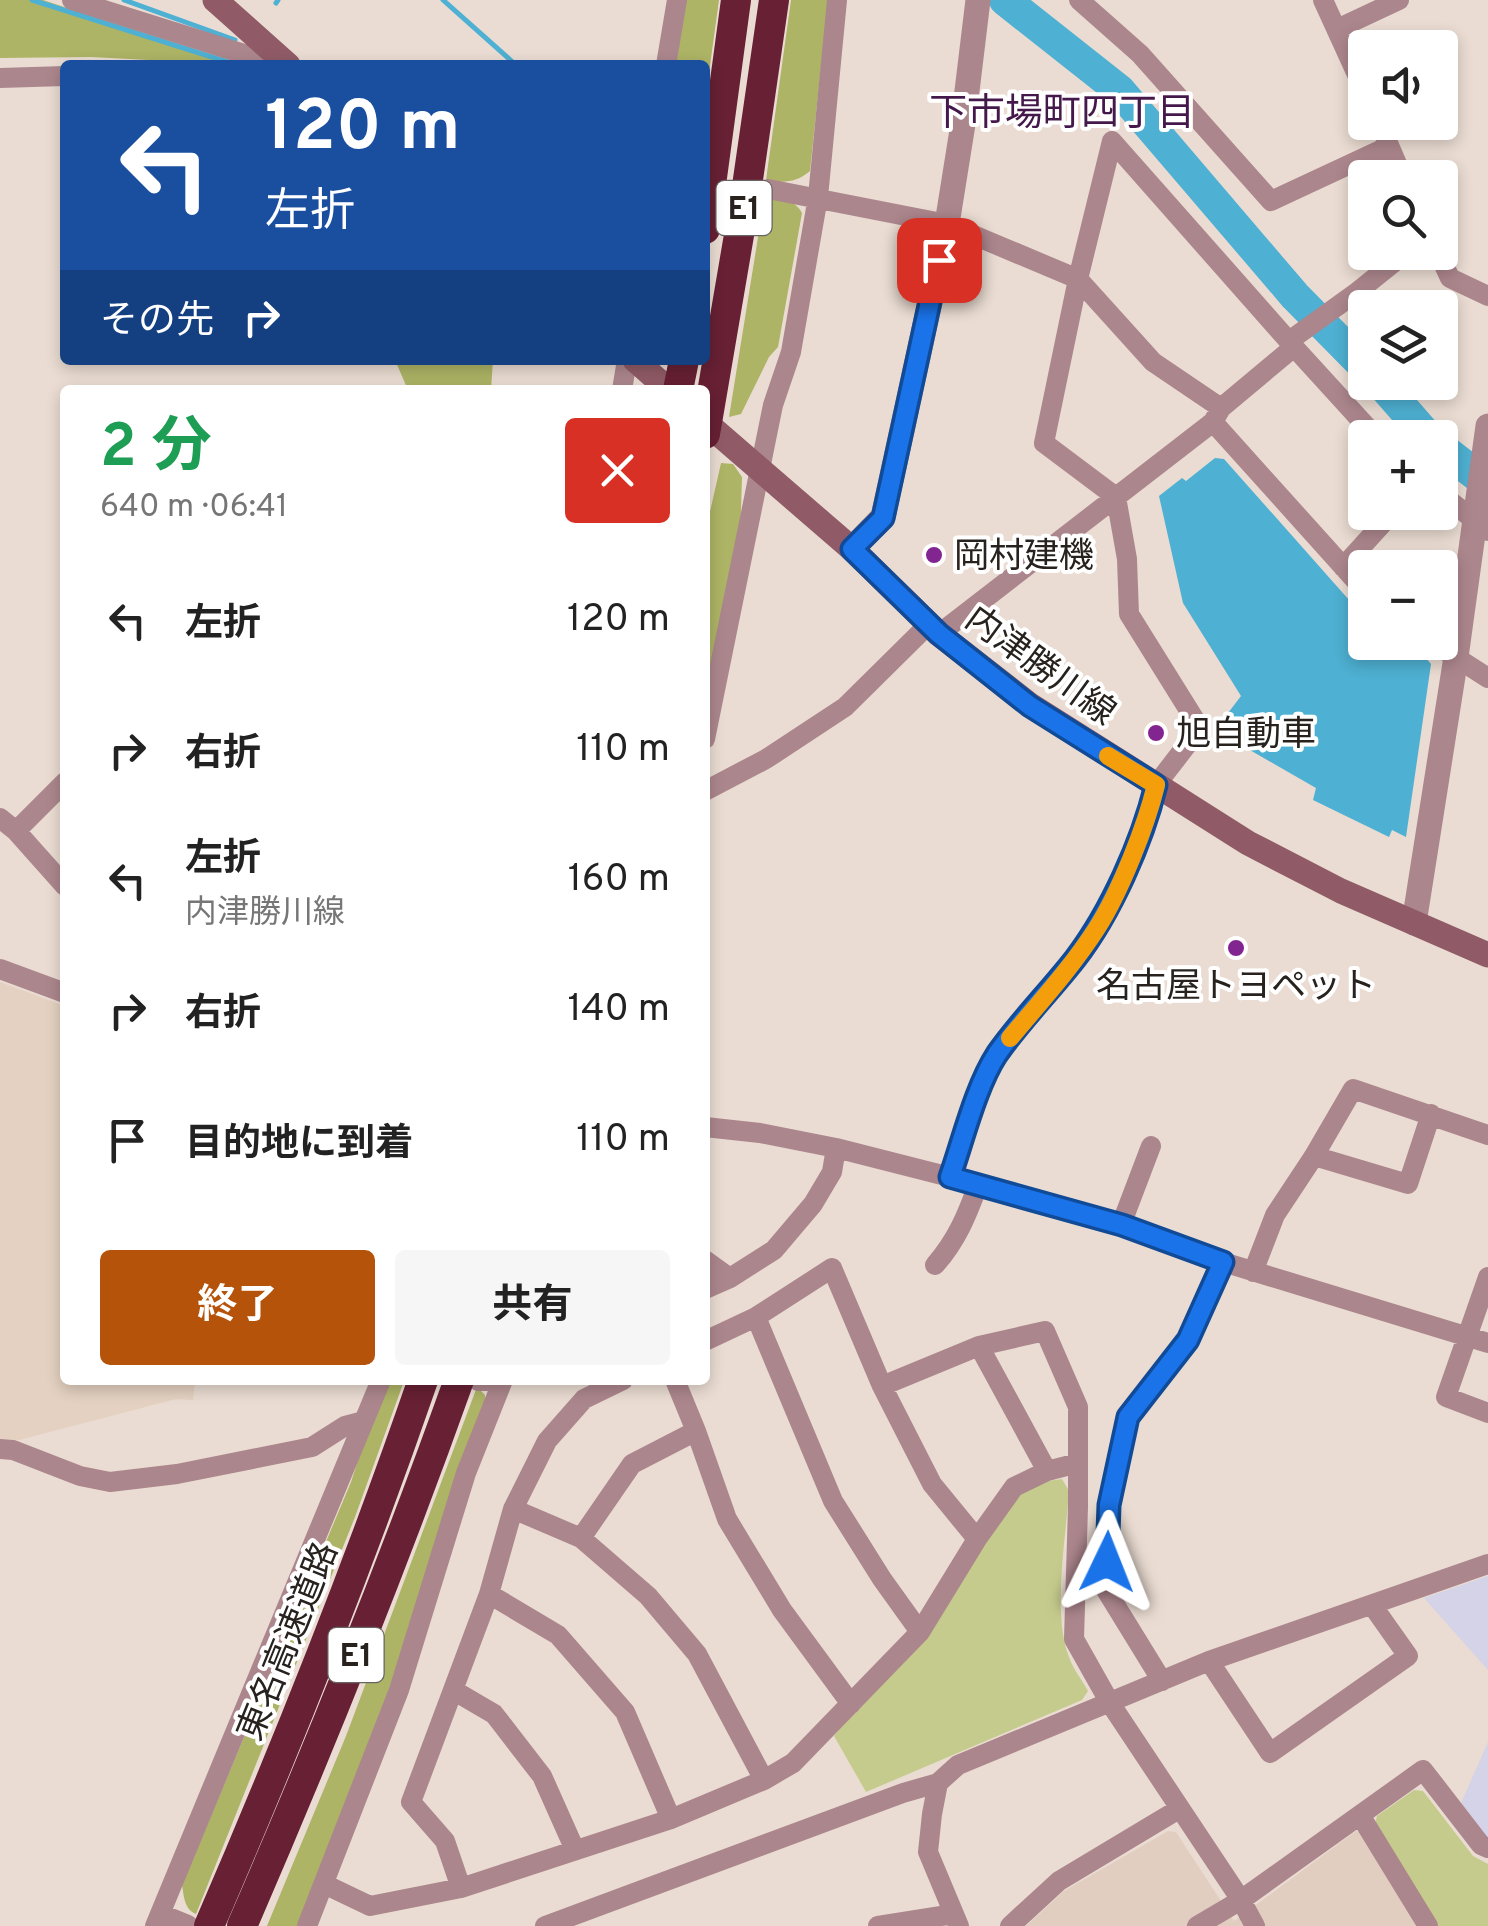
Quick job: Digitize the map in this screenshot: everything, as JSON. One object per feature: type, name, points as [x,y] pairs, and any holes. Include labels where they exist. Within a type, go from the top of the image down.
[{"type":"highway","name":"E1","points":[[710,193],[736,0]]},
{"type":"highway","name":"E1","points":[[710,406],[774,0]]},
{"type":"highway","name":"東名高速道路","points":[[210,1926],[335,1623],[420,1385]]},
{"type":"highway","name":"東名高速道路","points":[[242,1926],[352,1667],[457,1385]]},
{"type":"main road","points":[[215,0],[282,60]]},
{"type":"main road","points":[[641,365],[663,385]]},
{"type":"main road","name":"内津勝川線","points":[[710,426],[852,549],[934,630],[1030,706],[1248,843],[1341,891],[1488,956]]},
{"type":"street","points":[[72,0],[263,60]]},
{"type":"street","points":[[667,60],[677,0]]},
{"type":"street","points":[[710,715],[773,405],[791,352],[818,198],[837,0]]},
{"type":"street","points":[[1078,0],[1140,54],[1271,201],[1389,146]]},
{"type":"street","points":[[1323,0],[1348,54]]},
{"type":"street","points":[[1337,29],[1399,0]]},
{"type":"street","points":[[852,549],[883,518],[947,224],[977,8]]},
{"type":"street","points":[[0,78],[60,76]]},
{"type":"street","points":[[1386,140],[1396,160]]},
{"type":"street","points":[[950,1177],[981,1087],[996,1056],[1099,926],[1116,892],[1156,785],[1200,728],[1129,614],[1127,559],[1116,496],[1044,444],[1112,141],[1361,420]]},
{"type":"street","points":[[768,189],[947,224],[1078,279],[1154,362],[1217,415],[1348,572]]},
{"type":"street","points":[[710,788],[766,760],[845,708],[934,630],[1116,496],[1217,415],[1291,344],[1385,270]]},
{"type":"street","points":[[1446,270],[1450,278],[1488,296]]},
{"type":"street","points":[[1458,645],[1478,522],[1486,437]]},
{"type":"street","points":[[1458,507],[1478,522]]},
{"type":"street","points":[[1343,567],[1377,530]]},
{"type":"street","points":[[1458,658],[1488,678]]},
{"type":"street","points":[[1414,924],[1456,660]]},
{"type":"street","points":[[60,786],[8,824],[60,881]]},
{"type":"street","points":[[0,969],[60,992]]},
{"type":"street","points":[[1253,1272],[1276,1214],[1353,1089],[1488,1135]]},
{"type":"street","points":[[1314,1156],[1408,1184],[1431,1114]]},
{"type":"street","points":[[710,1128],[836,1148],[950,1177],[1122,1225],[1253,1272],[1478,1340]]},
{"type":"street","points":[[1122,1225],[1150,1146]]},
{"type":"street","points":[[710,1287],[774,1250],[813,1204],[832,1172],[836,1148]]},
{"type":"street","points":[[935,1264],[962,1227],[978,1185]]},
{"type":"street","points":[[1162,1681],[1106,1590],[1109,1505],[1128,1417],[1188,1340],[1223,1262]]},
{"type":"street","points":[[710,1264],[730,1278]]},
{"type":"street","points":[[710,1339],[756,1317],[832,1268],[882,1386],[932,1484],[977,1539]]},
{"type":"street","points":[[1488,1276],[1478,1340],[1446,1398],[1488,1413]]},
{"type":"street","points":[[756,1317],[833,1501],[920,1632]]},
{"type":"street","points":[[882,1386],[979,1346],[1045,1331],[1078,1407],[1074,1639],[1110,1703],[1242,1900],[1255,1926]]},
{"type":"street","points":[[979,1346],[1047,1470]]},
{"type":"street","points":[[188,1925],[158,1920],[379,1385]]},
{"type":"street","points":[[306,1926],[399,1690],[466,1473],[501,1385]]},
{"type":"street","points":[[461,1888],[445,1841],[411,1802],[489,1594],[512,1509],[547,1441],[584,1399],[612,1385]]},
{"type":"street","points":[[677,1385],[728,1519],[782,1610],[851,1704]]},
{"type":"street","points":[[0,1449],[110,1482],[177,1474],[312,1447],[345,1426],[364,1421]]},
{"type":"street","points":[[581,1538],[632,1464],[696,1431]]},
{"type":"street","points":[[324,1884],[370,1906],[461,1888],[671,1819],[764,1780],[792,1763],[920,1632],[1014,1487],[1047,1470],[1078,1464]]},
{"type":"street","points":[[512,1509],[581,1538],[648,1596],[697,1654],[764,1780]]},
{"type":"street","points":[[546,1926],[938,1783],[958,1765],[1209,1661],[1488,1564]]},
{"type":"street","points":[[489,1594],[558,1634],[624,1712],[671,1819]]},
{"type":"street","points":[[1209,1661],[1270,1753],[1408,1656],[1372,1604]]},
{"type":"street","points":[[453,1690],[494,1714],[530,1760],[542,1776],[575,1850]]},
{"type":"street","points":[[1197,1926],[1242,1900],[1423,1770],[1488,1848]]},
{"type":"street","points":[[878,1926],[956,1920],[928,1852],[938,1783]]},
{"type":"street","points":[[1010,1926],[1059,1882],[1179,1809]]},
{"type":"street","points":[[1360,1816],[1428,1926]]},
{"type":"shaded area","points":[[0,982],[60,1004],[60,1385],[194,1385],[193,1400],[176,1399],[19,1440],[0,1439]]},
{"type":"shaded area","points":[[1488,1576],[1488,1670],[1424,1598]]},
{"type":"shaded area","points":[[1488,1742],[1488,1839],[1461,1803]]},
{"type":"shaded area","points":[[1168,1831],[1176,1832],[1234,1921],[1356,1831],[1362,1833],[1418,1926],[1026,1926],[1064,1891]]},
{"type":"green space","points":[[0,0],[43,0],[222,60],[91,57],[0,58]]},
{"type":"green space","points":[[681,0],[719,0],[710,66],[710,60],[673,60]]},
{"type":"green space","points":[[791,0],[828,0],[810,171],[794,180],[778,182],[766,180]]},
{"type":"green space","points":[[765,194],[791,202],[802,213],[778,347],[769,357],[741,414],[729,417]]},
{"type":"green space","points":[[397,365],[493,365],[491,385],[406,385]]},
{"type":"green space","points":[[721,463],[733,464],[742,477],[740,541],[710,679],[710,512]]},
{"type":"green space","points":[[385,1385],[403,1385],[355,1517],[196,1914],[187,1906],[182,1885],[351,1482]]},
{"type":"green space","points":[[477,1387],[485,1395],[485,1404],[417,1616],[298,1926],[267,1926],[346,1736]]},
{"type":"green space","points":[[1062,1479],[1069,1491],[1061,1620],[1069,1657],[1088,1691],[1082,1700],[866,1792],[834,1736],[983,1547],[1020,1493]]},
{"type":"green space","points":[[1414,1790],[1423,1791],[1473,1856],[1488,1864],[1488,1926],[1437,1926],[1375,1824],[1377,1816]]},
{"type":"water","points":[[1215,458],[1224,459],[1348,599],[1348,660],[1428,660],[1431,664],[1406,837],[1392,830],[1389,837],[1313,800],[1316,788],[1215,730],[1241,696],[1183,603],[1159,496],[1182,478],[1186,481]]},
{"type":"waterway","points":[[32,0],[222,60]]},
{"type":"waterway","points":[[124,0],[235,40]]},
{"type":"waterway","points":[[443,0],[510,60]]},
{"type":"waterway","points":[[1005,0],[1119,90],[1295,296],[1348,350]]},
{"type":"waterway","points":[[1396,400],[1413,420]]},
{"type":"waterway","points":[[1458,461],[1488,484]]},
{"type":"slow traffic","points":[[1010,1038],[1099,926],[1151,805],[1156,785],[1108,756]]},
{"type":"place","name":"岡村建機","points":[[934,555]]},
{"type":"place","name":"旭自動車","points":[[1156,733]]},
{"type":"place","name":"名古屋トヨペット","points":[[1236,948]]},
{"type":"district","name":"下市場町四丁目","points":[[1062,112]]},
{"type":"route","points":[[939,260],[883,518],[852,549],[939,634],[1030,706],[1156,785],[1116,892],[1099,926],[996,1056],[981,1087],[950,1177],[1122,1225],[1223,1262],[1188,1340],[1128,1417],[1109,1505],[1107,1562]]}]
